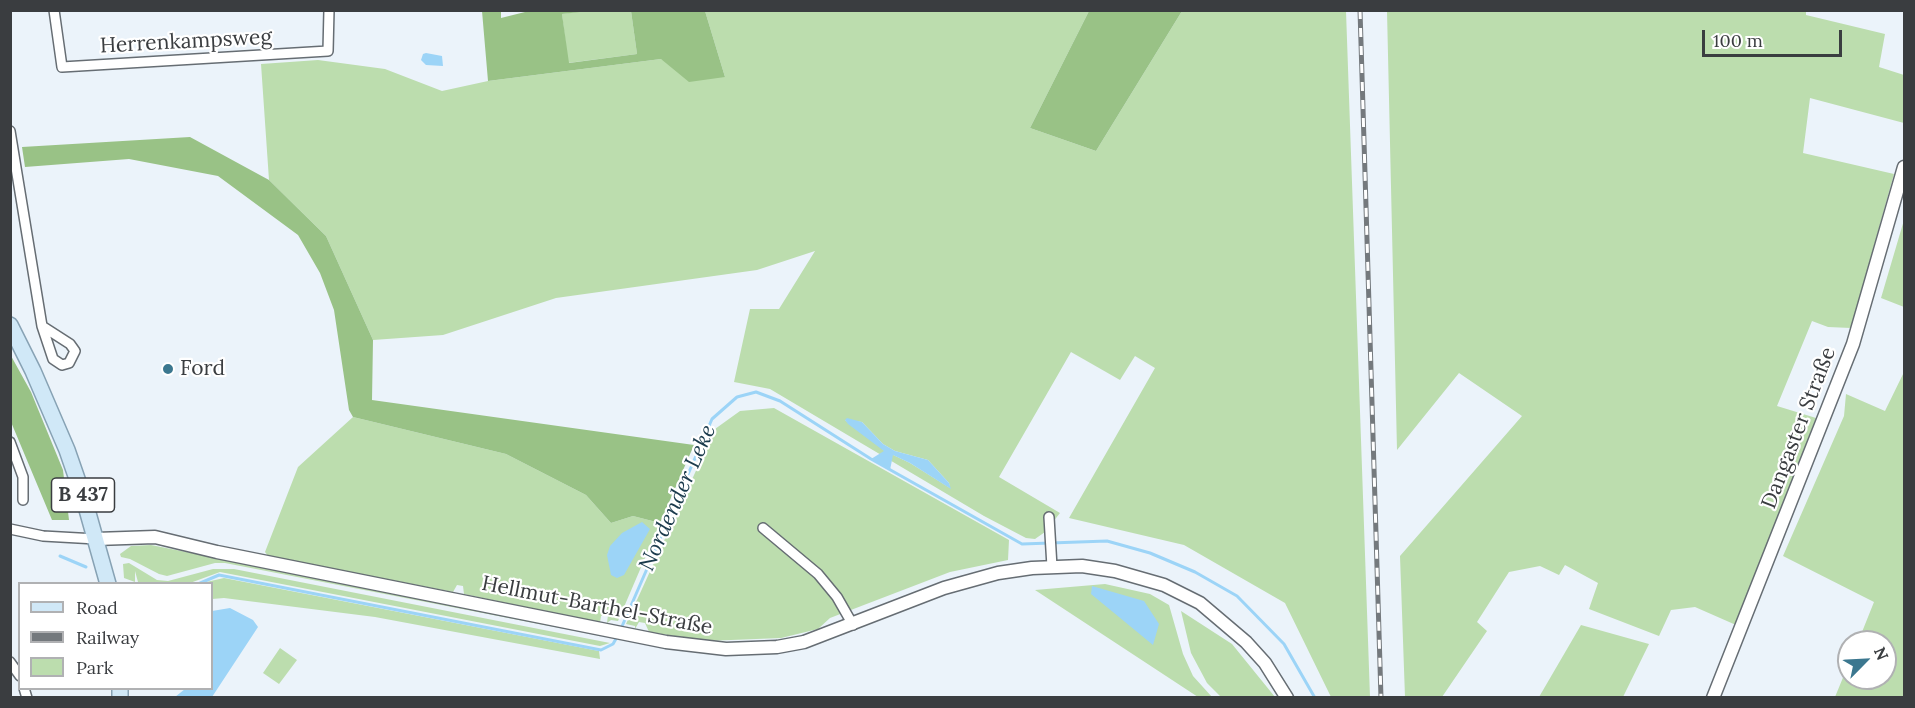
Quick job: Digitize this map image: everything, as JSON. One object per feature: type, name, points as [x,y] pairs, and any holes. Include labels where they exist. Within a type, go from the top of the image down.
[{"type":"main road","name":"B 437","points":[[11,329],[52,414],[80,487],[107,582]]},
{"type":"street","name":"Herrenkampsweg","points":[[54,10],[62,67],[328,51],[329,10]]},
{"type":"street","points":[[10,131],[42,326]]},
{"type":"street","name":"Dangaster Straße","points":[[1713,698],[1853,344],[1905,167]]},
{"type":"street","points":[[10,442],[23,477],[23,500]]},
{"type":"street","points":[[1049,517],[1052,567]]},
{"type":"street","points":[[763,528],[818,574],[837,597],[853,625]]},
{"type":"street","points":[[10,529],[43,536],[96,539]]},
{"type":"street","name":"Hellmut-Barthel-Straße","points":[[96,539],[155,537],[217,552],[632,635],[696,646],[750,649],[804,642],[970,580],[1032,568],[1082,566],[1115,570],[1164,585],[1200,603],[1246,642],[1265,663],[1287,698]]},
{"type":"green space","points":[[589,10],[631,11],[637,54],[568,63],[562,14]]},
{"type":"green space","points":[[1806,10],[1806,15],[1885,34],[1879,67],[1904,75],[1904,123],[1810,98],[1803,153],[1894,174],[1851,328],[1828,327],[1812,321],[1777,406],[1816,418],[1736,625],[1695,607],[1671,610],[1659,636],[1589,609],[1598,583],[1565,565],[1559,575],[1540,566],[1509,572],[1477,622],[1487,631],[1442,697],[1405,697],[1400,556],[1522,416],[1459,373],[1397,450],[1387,11]]},
{"type":"green space","points":[[482,11],[501,11],[501,18],[529,11],[589,11],[562,14],[569,63],[637,54],[631,11],[705,11],[725,77],[689,82],[661,59],[488,81]]},
{"type":"green space","points":[[705,11],[1089,11],[1030,128],[1096,151],[1182,11],[1346,11],[1370,697],[1331,697],[1285,603],[1184,545],[1069,518],[1155,368],[1135,356],[1120,380],[1071,352],[999,477],[1060,513],[1045,532],[1035,539],[1026,538],[984,516],[770,389],[734,382],[750,309],[779,309],[815,251],[757,270],[556,298],[443,335],[373,340],[326,236],[269,180],[261,64],[318,60],[385,69],[442,91],[488,81],[661,59],[725,77]],"holes":[[[845,420],[862,422],[883,444],[895,451],[928,460],[949,483],[950,488],[910,463],[885,451]]]},
{"type":"green space","points":[[1089,11],[1182,11],[1096,151],[1030,128]]},
{"type":"green space","points":[[190,137],[269,180],[326,236],[373,340],[372,400],[694,445],[660,523],[633,516],[611,523],[586,495],[506,454],[353,417],[349,410],[334,310],[320,273],[298,235],[218,176],[129,159],[25,167],[22,147]]},
{"type":"green space","points":[[1904,220],[1904,307],[1881,298]]},
{"type":"green space","points":[[10,354],[31,392],[63,470],[69,520],[52,520],[11,422]]},
{"type":"green space","points":[[1904,372],[1904,697],[1835,697],[1838,690],[1897,690],[1897,630],[1863,630],[1874,602],[1783,556],[1844,416],[1846,394],[1885,411]]},
{"type":"green space","points":[[774,408],[1009,540],[1008,560],[950,572],[830,618],[818,629],[781,638],[706,641],[649,632],[645,623],[639,622],[635,629],[635,626],[626,624],[715,429],[740,411]]},
{"type":"green space","points":[[353,417],[506,454],[586,495],[611,523],[633,516],[660,523],[618,621],[611,620],[607,623],[608,615],[605,614],[601,616],[600,623],[464,594],[463,586],[457,585],[453,592],[268,556],[265,552],[298,467]]},
{"type":"green space","points":[[151,545],[601,636],[225,563],[215,563],[167,576],[121,557],[120,554],[131,546]]},
{"type":"green space","points":[[129,563],[157,580],[168,581],[213,569],[234,569],[610,643],[600,646],[220,572],[193,582],[138,582],[135,571],[135,582],[124,578],[123,564]]},
{"type":"green space","points":[[224,578],[599,651],[600,659],[375,617],[224,598],[213,599],[213,582],[206,582]]},
{"type":"green space","points":[[1105,584],[1150,594],[1169,605],[1183,654],[1193,676],[1212,697],[1198,697],[1035,590]]},
{"type":"green space","points":[[1181,611],[1232,644],[1275,697],[1220,696],[1207,683],[1191,653]]},
{"type":"green space","points":[[1581,625],[1649,644],[1623,697],[1539,697]]},
{"type":"green space","points":[[280,648],[297,660],[279,684],[263,673]]},
{"type":"water","points":[[423,54],[442,56],[443,66],[426,65],[421,60]]},
{"type":"water","points":[[847,418],[862,422],[883,444],[895,451],[928,460],[949,483],[951,489],[893,455],[890,470],[871,459],[884,451],[848,424],[845,420]]},
{"type":"water","points":[[642,522],[650,529],[624,575],[617,578],[611,575],[607,555],[610,546],[622,533]]},
{"type":"water","points":[[1092,586],[1144,601],[1159,624],[1153,645],[1091,594]]},
{"type":"water","points":[[230,608],[253,620],[258,627],[212,697],[175,697],[184,690],[213,690],[213,611]]},
{"type":"waterway","name":"Nordender Leke","points":[[620,631],[712,419],[737,397],[756,392],[780,401],[871,459],[1022,544],[1107,541],[1150,553],[1195,572],[1237,596],[1284,644],[1315,698]]},
{"type":"waterway","name":"Nordender Leke","points":[[60,556],[86,567]]},
{"type":"waterway","name":"Nordender Leke","points":[[203,582],[219,575],[601,650],[613,644],[617,637]]},
{"type":"railway","points":[[1360,10],[1381,698]]},
{"type":"place","name":"Ford","points":[[168,369]]}]
